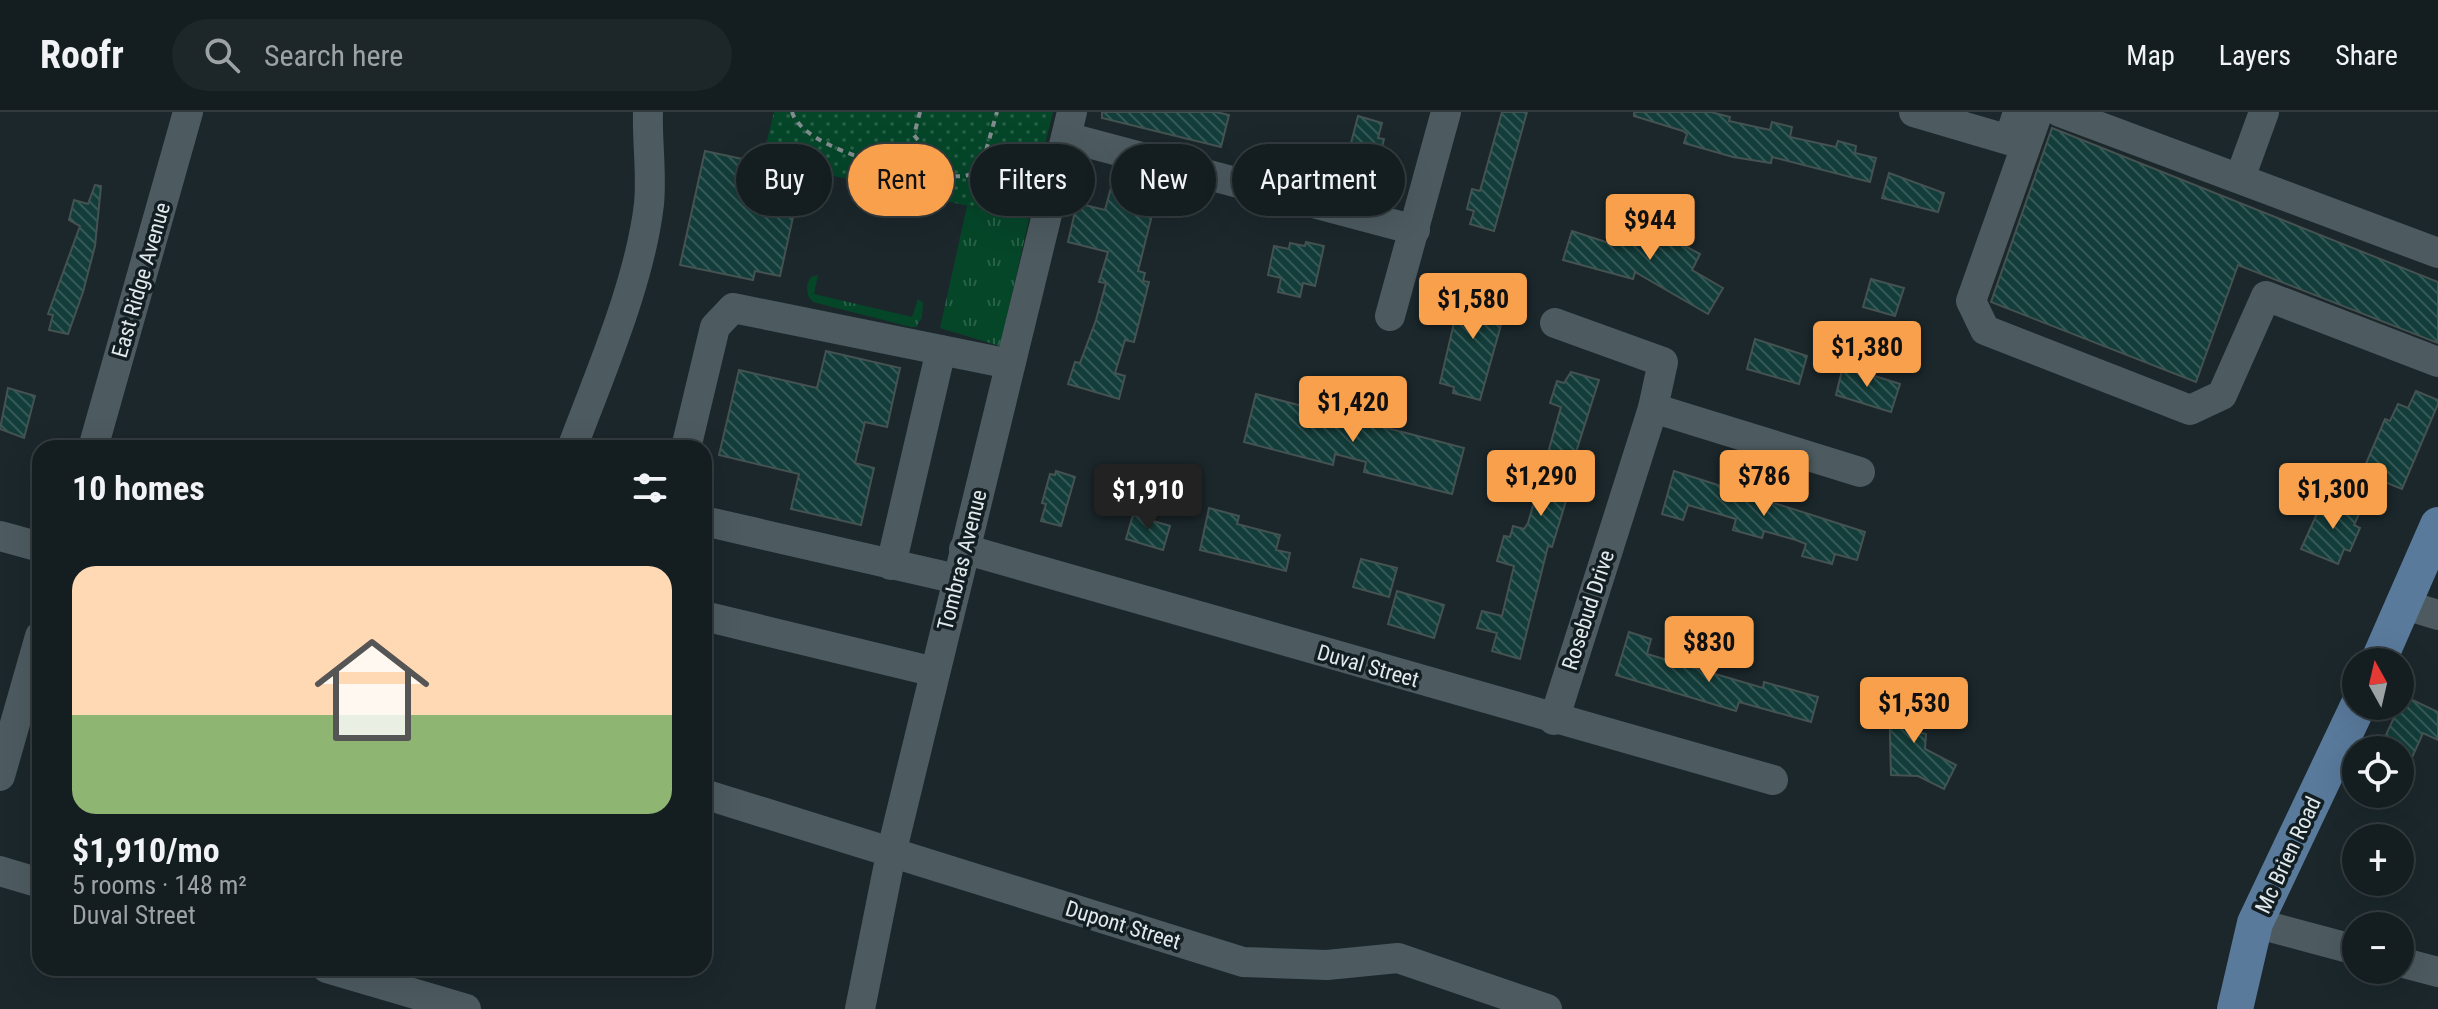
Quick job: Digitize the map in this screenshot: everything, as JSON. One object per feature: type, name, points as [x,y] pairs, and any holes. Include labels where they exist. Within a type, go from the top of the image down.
[{"type":"main road","points":[[2390,648],[2422,610],[2438,525]]},
{"type":"main road","name":"Mc Brien Road","points":[[2235,1009],[2255,923],[2351,720]]},
{"type":"street","name":"East Ridge Avenue","points":[[95,440],[188,112]]},
{"type":"street","points":[[575,440],[606,359],[645,232],[649,200],[648,112]]},
{"type":"street","points":[[1390,316],[1446,112]]},
{"type":"street","points":[[1914,112],[2013,126]]},
{"type":"street","points":[[2038,112],[1971,301],[1985,330],[2190,410],[2222,395],[2266,296],[2438,362]]},
{"type":"street","points":[[2240,178],[2264,112]]},
{"type":"street","points":[[2069,114],[2438,253]]},
{"type":"street","points":[[1069,124],[1415,230]]},
{"type":"street","name":"Tombras Avenue","points":[[860,1009],[891,854],[1069,124]]},
{"type":"street","points":[[688,440],[715,327],[733,308],[1010,364]]},
{"type":"street","name":"Rosebud Drive","points":[[1554,720],[1653,408],[1663,362],[1555,323]]},
{"type":"street","points":[[891,565],[941,350]]},
{"type":"street","points":[[1653,408],[1860,472]]},
{"type":"street","points":[[712,523],[957,579]]},
{"type":"street","points":[[0,536],[32,545]]},
{"type":"street","name":"Duval Street","points":[[964,549],[1554,720],[1773,780]]},
{"type":"street","points":[[712,618],[935,672]]},
{"type":"street","points":[[0,776],[32,664]]},
{"type":"street","name":"Dupont Street","points":[[712,797],[1243,962],[1327,965],[1398,958],[1547,1009]]},
{"type":"street","points":[[0,871],[32,881]]},
{"type":"street","points":[[2255,923],[2342,946]]},
{"type":"street","points":[[2414,966],[2438,972]]},
{"type":"street","points":[[354,976],[466,1009]]},
{"type":"path","points":[[792,112],[810,133],[848,153]]},
{"type":"path","points":[[920,112],[914,135],[921,144]]},
{"type":"path","points":[[954,175],[968,176],[981,168],[997,112]]},
{"type":"green space","points":[[774,112],[1053,112],[1045,144],[970,144],[970,206],[954,203],[954,144],[848,144],[848,179],[832,176],[832,144],[766,144]]},
{"type":"green space","points":[[967,206],[970,207],[970,216],[1029,219],[1000,346],[940,328]]},
{"type":"green space","points":[[818,275],[814,294],[912,317],[918,299],[923,303],[922,317],[916,327],[911,327],[813,302],[808,296],[807,285],[811,277]]},
{"type":"building","points":[[1102,112],[1216,112],[1229,115],[1221,147],[1102,118]]},
{"type":"building","points":[[1502,112],[1527,112],[1494,231],[1470,224],[1474,211],[1467,209],[1472,189],[1480,191]]},
{"type":"building","points":[[1634,112],[1711,112],[1730,117],[1729,121],[1770,130],[1772,122],[1792,127],[1790,137],[1836,147],[1838,141],[1856,146],[1855,153],[1876,158],[1870,182],[1772,157],[1771,163],[1733,157],[1684,143],[1687,134],[1683,131],[1634,116]]},
{"type":"building","points":[[1358,116],[1382,123],[1378,138],[1384,139],[1383,144],[1351,144]]},
{"type":"building","points":[[2052,128],[2438,282],[2438,343],[2238,265],[2196,382],[1991,302]]},
{"type":"building","points":[[705,151],[736,158],[736,216],[793,216],[780,276],[755,271],[753,280],[680,265]]},
{"type":"building","points":[[1889,173],[1944,193],[1938,212],[1882,198]]},
{"type":"building","points":[[95,185],[101,186],[95,246],[83,292],[68,334],[49,330],[53,315],[48,314],[80,226],[69,220],[74,200],[88,204]]},
{"type":"building","points":[[1111,188],[1111,216],[1152,216],[1138,271],[1145,273],[1143,281],[1149,282],[1134,342],[1125,340],[1115,373],[1125,376],[1119,399],[1068,384],[1075,362],[1080,363],[1096,320],[1106,283],[1099,282],[1108,252],[1068,242],[1074,216],[1095,216],[1095,208],[1105,210]]},
{"type":"building","points":[[1674,213],[1693,225],[1681,244],[1700,254],[1692,270],[1723,288],[1708,314],[1635,272],[1633,279],[1563,260],[1572,231],[1612,244],[1616,232],[1654,243]]},
{"type":"building","points":[[1306,242],[1324,246],[1315,286],[1303,283],[1300,297],[1278,292],[1281,278],[1268,275],[1274,246],[1289,249],[1290,243],[1305,246]]},
{"type":"building","points":[[1871,279],[1904,288],[1895,316],[1863,307]]},
{"type":"building","points":[[1463,284],[1509,296],[1480,400],[1453,393],[1454,387],[1440,383]]},
{"type":"building","points":[[1755,339],[1807,356],[1799,384],[1747,369]]},
{"type":"building","points":[[826,351],[900,368],[887,427],[865,422],[855,463],[874,468],[861,525],[791,509],[799,474],[719,455],[739,370],[817,388]]},
{"type":"building","points":[[1843,366],[1900,384],[1891,412],[1836,395]]},
{"type":"building","points":[[1571,372],[1599,380],[1563,493],[1568,494],[1552,547],[1548,546],[1520,659],[1492,651],[1497,633],[1477,628],[1482,611],[1502,616],[1514,566],[1497,561],[1504,536],[1510,537],[1513,526],[1524,529],[1528,523],[1561,407],[1550,403],[1557,381],[1564,383]]},
{"type":"building","points":[[8,388],[35,396],[24,438],[0,429]]},
{"type":"building","points":[[2416,391],[2438,400],[2438,404],[2402,489],[2362,473],[2385,419],[2390,421],[2398,404],[2408,408]]},
{"type":"building","points":[[1256,394],[1464,448],[1452,494],[1364,472],[1366,462],[1335,454],[1333,465],[1244,442]]},
{"type":"building","points":[[1056,471],[1075,477],[1061,526],[1041,521],[1046,504],[1042,503],[1050,474],[1055,475]]},
{"type":"building","points":[[1674,471],[1865,532],[1857,560],[1835,554],[1832,564],[1802,556],[1806,544],[1764,531],[1762,538],[1733,530],[1736,519],[1688,505],[1683,520],[1662,514]]},
{"type":"building","points":[[2338,496],[2362,507],[2354,525],[2360,528],[2350,551],[2344,549],[2338,564],[2301,549],[2321,505],[2332,510]]},
{"type":"building","points":[[1209,508],[1239,516],[1237,524],[1280,535],[1276,550],[1290,553],[1286,571],[1200,550]]},
{"type":"building","points":[[1133,515],[1170,526],[1163,550],[1126,539]]},
{"type":"building","points":[[1361,559],[1397,568],[1389,597],[1353,587]]},
{"type":"building","points":[[1397,591],[1444,605],[1434,638],[1388,624]]},
{"type":"building","points":[[1629,632],[1651,639],[1647,654],[1763,688],[1764,682],[1818,697],[1811,722],[1739,702],[1736,711],[1616,675]]},
{"type":"building","points":[[1889,697],[1922,698],[1921,733],[1926,734],[1925,749],[1956,765],[1944,789],[1918,776],[1891,775]]},
{"type":"building","points":[[2414,701],[2438,712],[2438,740],[2423,733],[2414,753],[2414,736],[2385,736],[2393,720],[2414,720]]}]
